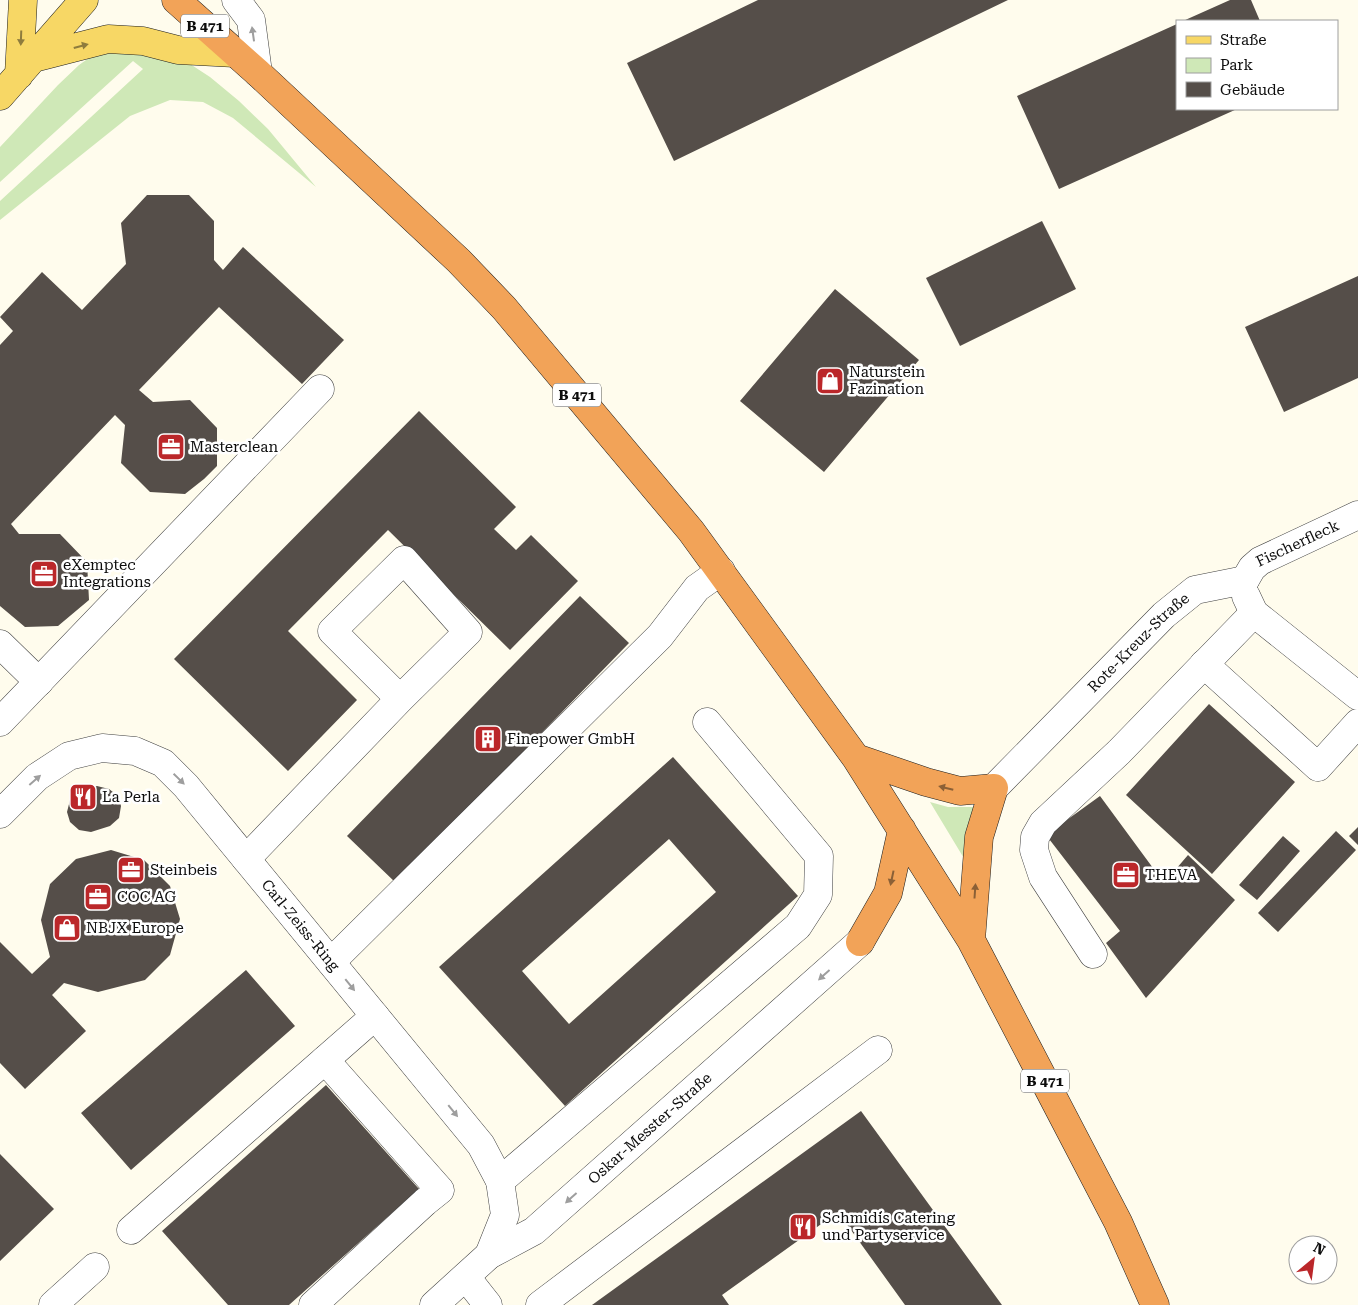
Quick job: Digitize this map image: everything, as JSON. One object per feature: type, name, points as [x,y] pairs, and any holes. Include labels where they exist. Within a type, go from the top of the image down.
[{"type":"highway","name":"B 471","points":[[176,0],[258,73],[459,261],[504,308],[691,531],[856,758],[971,940],[1118,1222],[1154,1305]]},
{"type":"highway","points":[[856,758],[926,782],[960,791],[994,788],[979,837],[971,940]]},
{"type":"highway","points":[[860,942],[888,893],[902,830]]},
{"type":"main road","points":[[23,0],[26,67]]},
{"type":"main road","points":[[0,96],[84,0]]},
{"type":"main road","points":[[26,67],[108,39],[143,41],[178,50],[235,53]]},
{"type":"street","points":[[236,0],[251,20],[258,73]]},
{"type":"street","points":[[0,722],[320,389]]},
{"type":"street","name":"Fischerfleck","points":[[1245,580],[1252,568],[1260,561],[1358,515]]},
{"type":"street","points":[[246,859],[400,699],[468,632],[404,560],[332,632],[400,699]]},
{"type":"street","points":[[331,962],[660,636],[697,588],[721,572]]},
{"type":"street","points":[[1245,580],[1246,598],[1254,613],[1358,696]]},
{"type":"street","name":"Rote-Kreuz-Straße","points":[[994,788],[1164,615],[1195,590],[1245,580]]},
{"type":"street","points":[[1094,954],[1043,877],[1034,850],[1035,837],[1043,823],[1119,752],[1254,613]]},
{"type":"street","points":[[0,644],[39,682]]},
{"type":"street","points":[[1204,664],[1318,767],[1358,723]]},
{"type":"street","points":[[500,1181],[798,926],[818,894],[819,856],[707,722]]},
{"type":"street","name":"Carl-Zeiss-Ring","points":[[0,814],[37,777],[69,756],[102,748],[135,751],[163,763],[186,786],[481,1145],[500,1181],[505,1215],[490,1255]]},
{"type":"street","name":"Oskar-Messter-Straße","points":[[434,1305],[490,1255],[534,1231],[860,942]]},
{"type":"street","points":[[131,1230],[375,1016]]},
{"type":"street","points":[[540,1305],[878,1050]]},
{"type":"street","points":[[313,1305],[440,1190],[325,1060]]},
{"type":"street","points":[[53,1305],[95,1267]]},
{"type":"street","points":[[466,1277],[488,1305]]},
{"type":"green space","points":[[113,47],[187,62],[210,77],[268,129],[316,187],[233,118],[203,102],[170,100],[130,116],[0,220],[0,201],[143,69],[133,61],[0,182],[0,147],[79,65],[96,53]]},
{"type":"green space","points":[[930,802],[948,807],[973,807],[978,814],[968,865]]},
{"type":"building","points":[[758,0],[1008,0],[674,161],[627,63]]},
{"type":"building","points":[[1230,0],[1251,0],[1260,20],[1185,20]]},
{"type":"building","points":[[1176,24],[1176,110],[1235,110],[1059,189],[1017,96]]},
{"type":"building","points":[[147,195],[189,195],[214,221],[214,260],[223,270],[243,247],[344,340],[302,384],[219,307],[139,390],[153,402],[190,400],[217,428],[217,466],[185,494],[150,492],[121,463],[125,425],[115,415],[11,524],[19,534],[60,534],[87,562],[89,600],[58,626],[25,627],[0,606],[0,345],[13,331],[0,317],[42,272],[82,310],[126,264],[121,223]]},
{"type":"building","points":[[1042,221],[1076,289],[960,346],[926,278]]},
{"type":"building","points":[[1358,276],[1358,378],[1284,412],[1245,327]]},
{"type":"building","name":"Naturstein Fazination","points":[[835,289],[919,360],[824,472],[740,401]]},
{"type":"building","points":[[419,411],[516,507],[494,529],[516,550],[531,535],[578,581],[510,650],[388,530],[288,631],[357,700],[288,771],[174,659]]},
{"type":"building","name":"Finepower GmbH","points":[[580,596],[629,643],[396,883],[347,836]]},
{"type":"building","points":[[1209,704],[1295,782],[1212,874],[1126,795]]},
{"type":"building","points":[[673,757],[798,896],[565,1106],[439,967]],"holes":[[[669,839],[716,892],[569,1024],[522,971]]]},
{"type":"building","points":[[97,786],[109,789],[118,796],[121,806],[119,818],[110,826],[91,832],[79,830],[70,822],[67,812],[70,800],[78,792]]},
{"type":"building","points":[[1100,796],[1164,883],[1188,855],[1235,900],[1146,998],[1106,943],[1120,931],[1046,835]]},
{"type":"building","points":[[1358,827],[1358,845],[1349,836]]},
{"type":"building","points":[[1336,831],[1356,850],[1278,932],[1258,913]]},
{"type":"building","points":[[1283,836],[1300,851],[1257,900],[1239,885]]},
{"type":"building","points":[[111,850],[144,860],[170,886],[180,919],[170,955],[145,980],[98,992],[64,983],[52,995],[86,1031],[25,1089],[0,1063],[0,942],[32,974],[50,957],[41,920],[50,884],[76,859]]},
{"type":"building","points":[[246,970],[295,1026],[131,1170],[81,1113]]},
{"type":"building","points":[[326,1085],[419,1189],[289,1305],[228,1305],[162,1231]]},
{"type":"building","points":[[861,1111],[1002,1305],[905,1305],[838,1212],[722,1295],[729,1305],[592,1305]]},
{"type":"building","points":[[0,1154],[54,1209],[0,1261]]},
{"type":"place","name":"Naturstein Fazination","points":[[830,381]]},
{"type":"place","name":"Masterclean","points":[[171,447]]},
{"type":"place","name":"eXemptec Integrations","points":[[44,574]]},
{"type":"place","name":"Finepower GmbH","points":[[488,739]]},
{"type":"place","name":"La Perla","points":[[83,797]]},
{"type":"place","name":"Steinbeis","points":[[131,870]]},
{"type":"place","name":"THEVA","points":[[1126,875]]},
{"type":"place","name":"COC AG","points":[[98,897]]},
{"type":"place","name":"NBJX Europe","points":[[67,928]]},
{"type":"place","name":"Schmidi´s Catering und Partyservice","points":[[803,1227]]}]
